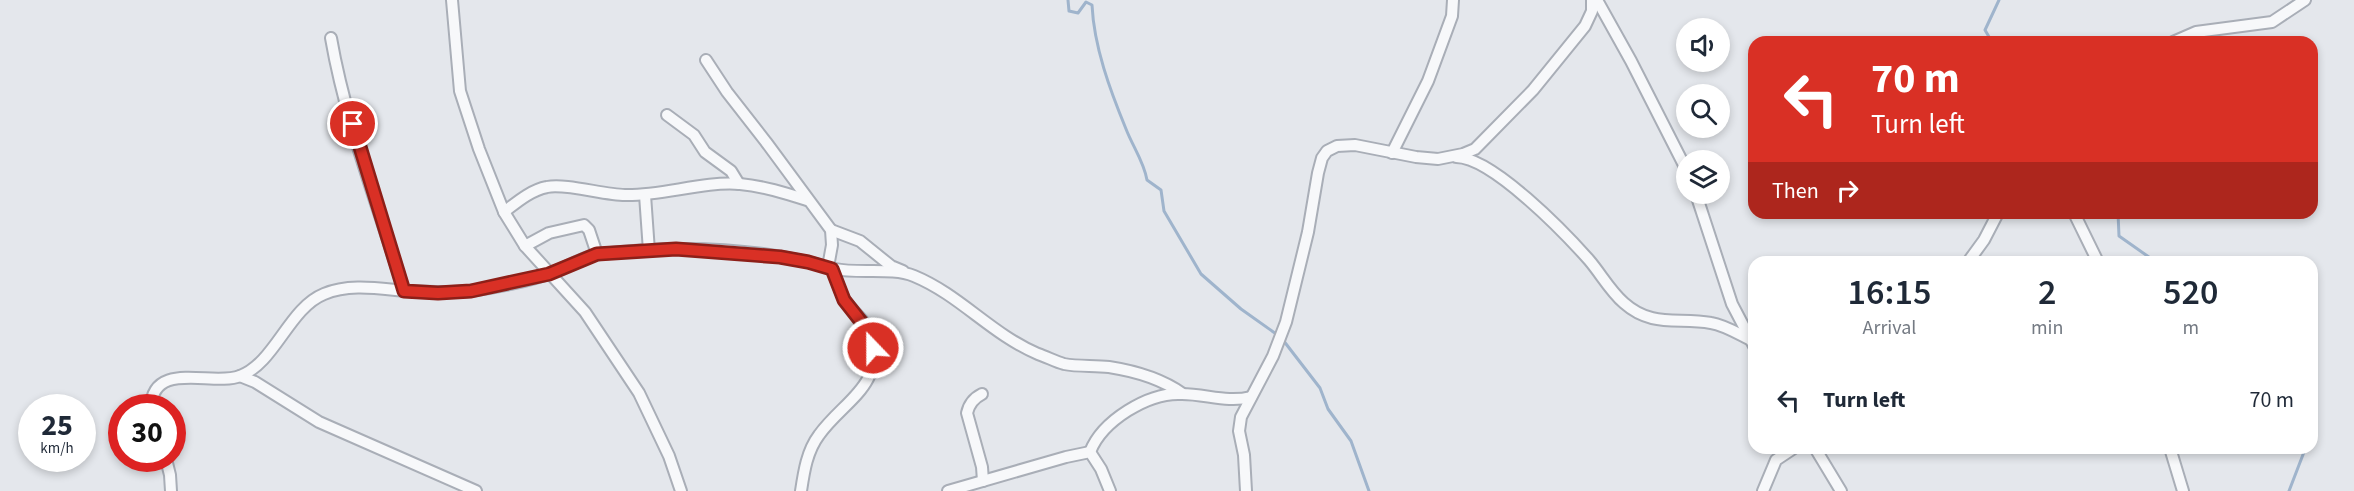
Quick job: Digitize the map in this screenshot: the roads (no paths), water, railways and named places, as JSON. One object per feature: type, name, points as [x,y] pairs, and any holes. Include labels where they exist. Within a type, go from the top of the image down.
[{"type":"street","points":[[452,0],[460,91],[479,149],[504,212],[525,246],[585,312],[639,393],[669,456],[681,491]]},
{"type":"street","points":[[1392,153],[1428,81],[1452,16],[1453,0]]},
{"type":"street","points":[[1450,157],[1475,149],[1533,90],[1589,20],[1592,0]]},
{"type":"street","points":[[1597,0],[1676,150]]},
{"type":"street","points":[[2187,36],[2196,32],[2272,22],[2305,0]]},
{"type":"street","points":[[331,38],[335,64],[358,145],[404,291]]},
{"type":"street","points":[[706,60],[831,230],[860,241],[891,266],[935,285],[997,332],[1020,346],[1062,364],[1110,367],[1157,380],[1184,393],[1216,399],[1251,397]]},
{"type":"street","points":[[667,115],[694,135],[705,152],[731,171],[739,184]]},
{"type":"street","points":[[1246,491],[1244,455],[1239,431],[1241,417],[1273,356],[1286,322],[1308,232],[1314,188],[1322,158],[1327,151],[1336,146],[1354,145],[1427,158],[1469,158],[1525,197],[1585,255],[1622,301],[1638,313],[1655,320],[1710,323],[1748,341]]},
{"type":"street","points":[[504,212],[523,197],[549,186],[612,195],[645,195],[689,188],[739,184],[807,200]]},
{"type":"street","points":[[645,195],[649,251]]},
{"type":"street","points":[[1699,204],[1732,304],[1748,336]]},
{"type":"street","points":[[1972,256],[1995,219]]},
{"type":"street","points":[[2077,219],[2095,256]]},
{"type":"street","points":[[525,246],[549,233],[584,225],[589,230],[597,254]]},
{"type":"street","points":[[801,491],[809,451],[819,434],[863,388],[874,362],[870,333],[844,300],[830,268],[831,230]]},
{"type":"street","points":[[240,376],[260,362],[275,346],[293,320],[321,294],[352,288],[438,293],[471,291],[549,274],[597,254],[676,249],[780,257],[830,268],[910,274]]},
{"type":"street","points":[[153,394],[162,384],[176,378],[240,376],[255,382],[319,422],[476,491]]},
{"type":"street","points":[[948,491],[1090,452],[1102,430],[1122,415],[1151,400],[1184,393]]},
{"type":"street","points":[[982,394],[976,397],[967,413],[984,481]]},
{"type":"street","points":[[1090,452],[1101,469],[1110,491]]},
{"type":"street","points":[[1763,491],[1776,460],[1785,454]]},
{"type":"street","points":[[1819,454],[1841,491]]},
{"type":"street","points":[[2172,454],[2183,491]]},
{"type":"street","points":[[169,472],[171,491]]},
{"type":"waterway","points":[[1068,0],[1069,11],[1078,13],[1086,2],[1092,5],[1099,52],[1126,129],[1147,180],[1161,190],[1164,211],[1201,274],[1241,309],[1279,336]]},
{"type":"waterway","points":[[1988,36],[1985,30],[1999,0]]},
{"type":"waterway","points":[[2118,219],[2119,236],[2147,256]]},
{"type":"waterway","points":[[1283,340],[1320,388],[1328,409],[1351,441],[1369,491]]},
{"type":"waterway","points":[[2289,491],[2303,454]]}]
